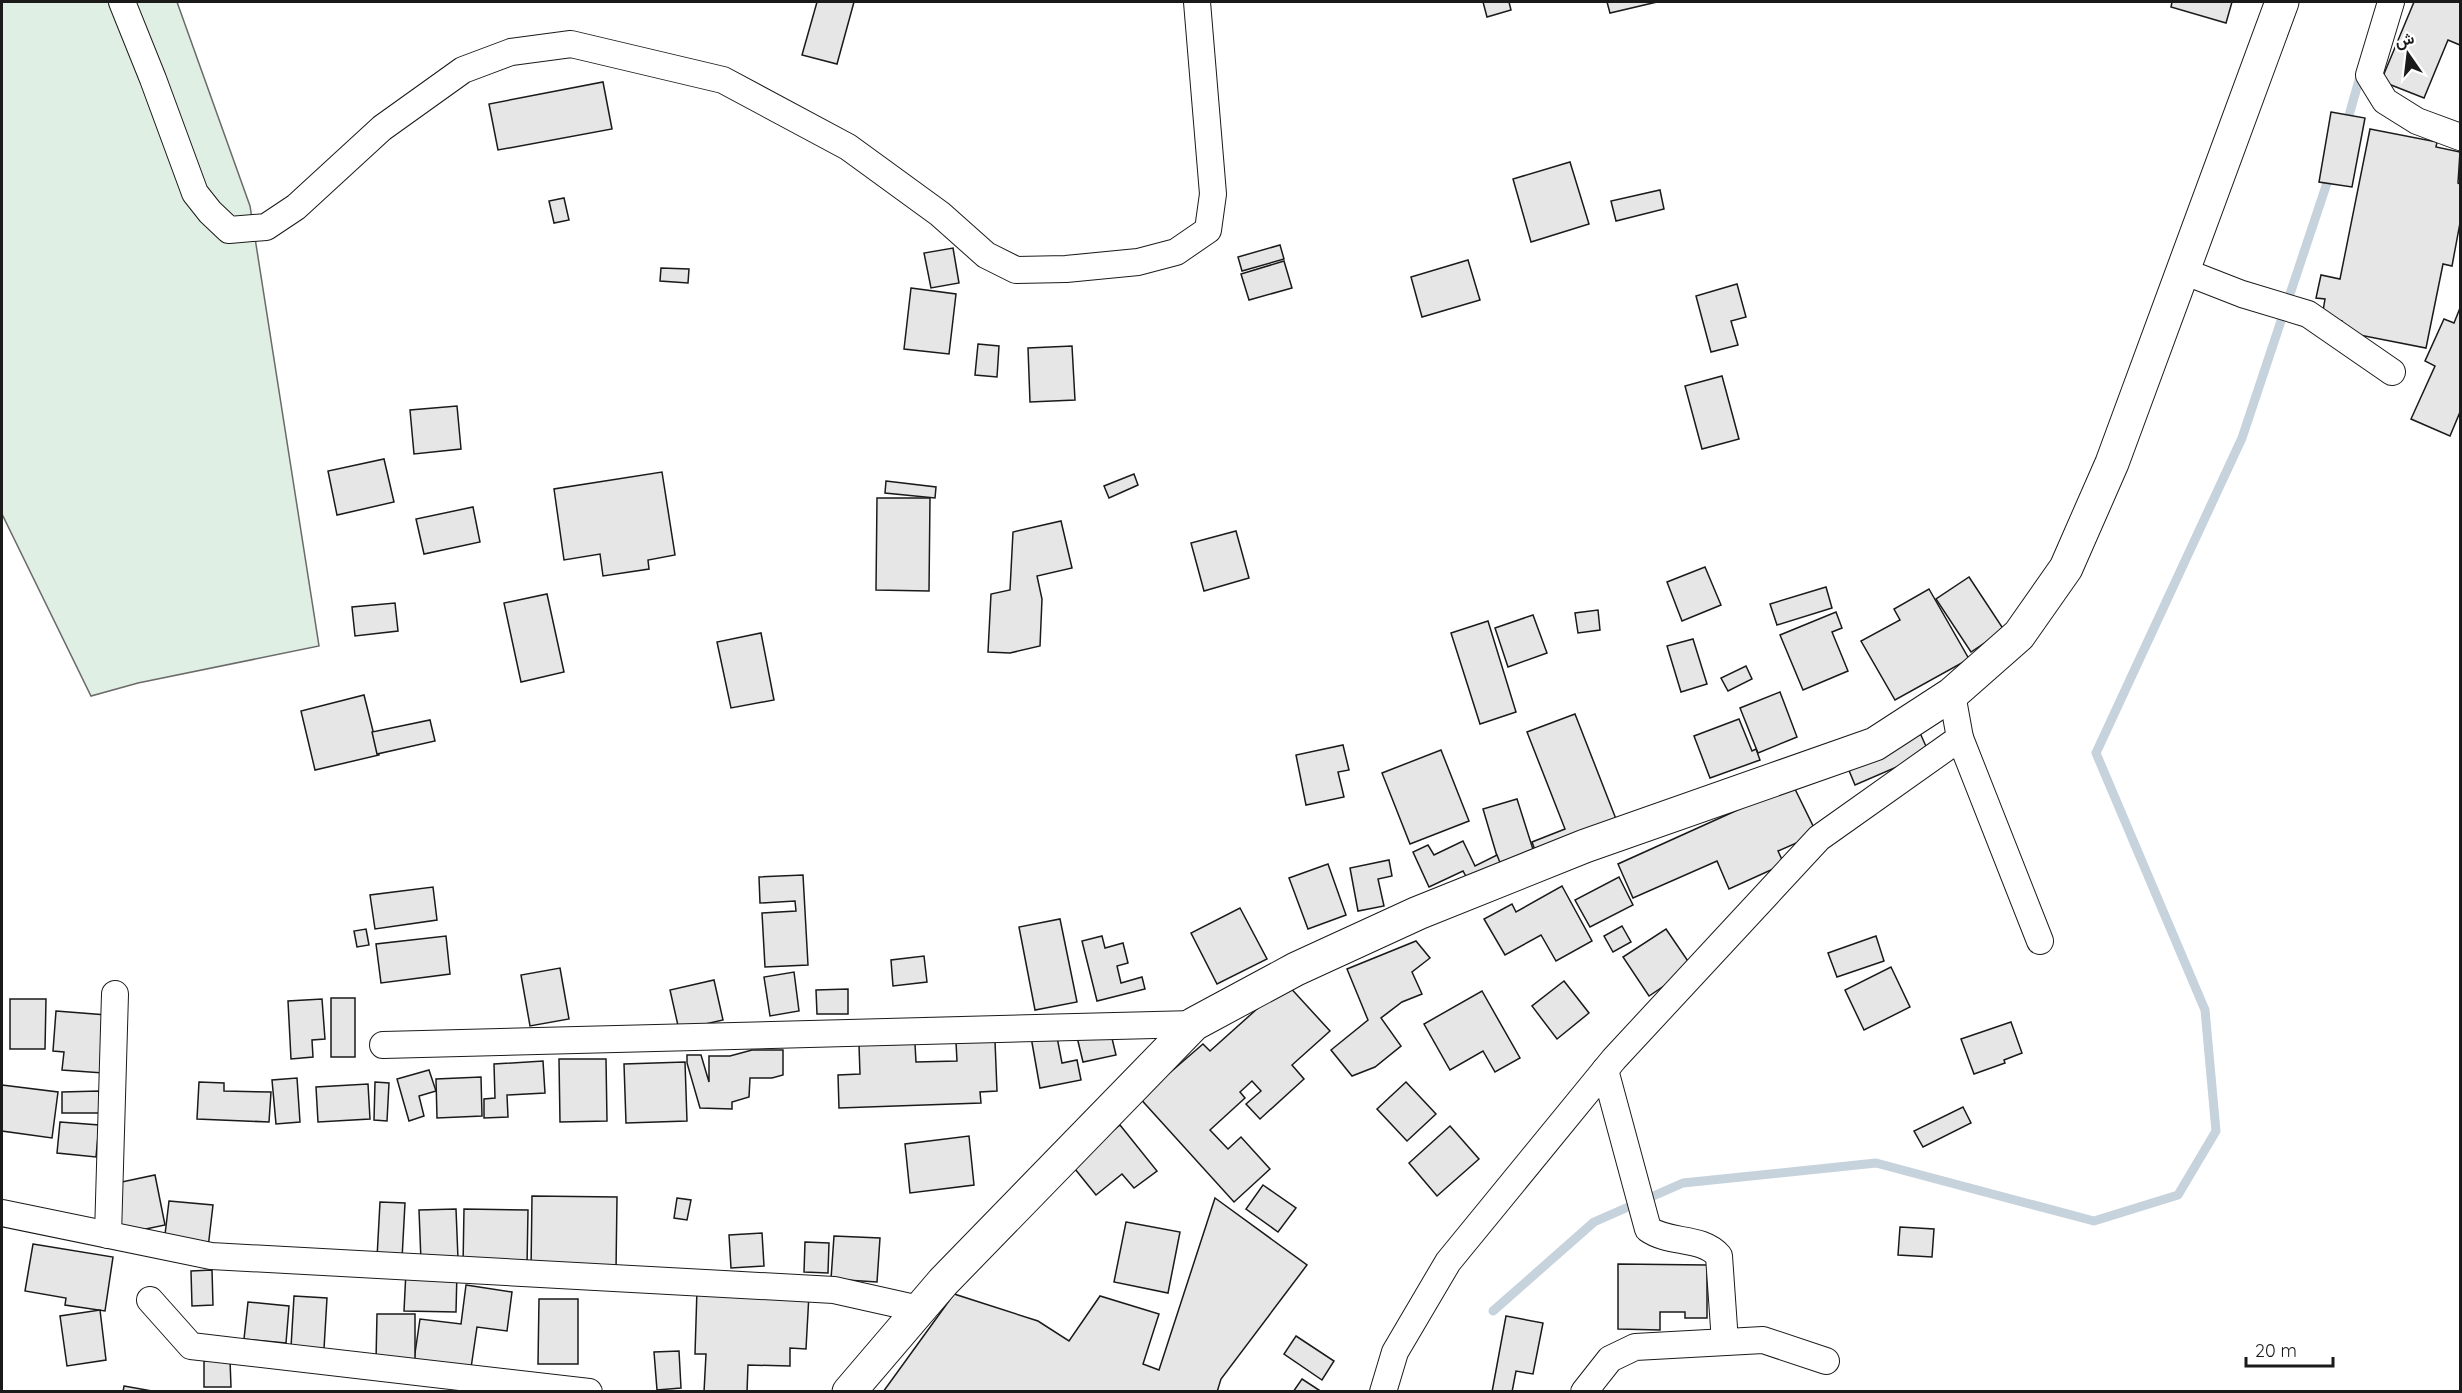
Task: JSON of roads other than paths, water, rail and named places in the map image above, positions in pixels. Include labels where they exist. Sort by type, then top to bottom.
[{"type":"street","points":[[122,2],[195,193],[210,212],[229,230],[266,227],[296,207],[382,128],[464,70],[511,52],[570,44],[723,80],[848,147],[940,214],[986,255],[1016,270],[1066,269],[1138,262],[1176,252],[1208,230],[1213,194],[1197,2]]},
{"type":"street","points":[[849,1392],[943,1282],[1194,1024],[1296,969],[1418,913],[1585,846],[1875,744],[1952,694],[2019,635],[2066,568],[2112,464],[2282,2]]},
{"type":"street","points":[[2391,2],[2368,75],[2385,101],[2417,121],[2460,137]]},
{"type":"street","points":[[2183,270],[2267,302],[2304,312],[2392,372]]},
{"type":"street","points":[[1952,694],[1959,738],[2040,941]]},
{"type":"street","points":[[1383,1392],[1395,1352],[1448,1262],[1605,1070],[1819,838],[1959,738]]},
{"type":"street","points":[[108,1235],[115,994]]},
{"type":"street","points":[[383,1045],[1194,1024]]},
{"type":"street","points":[[1605,1070],[1648,1229],[1658,1236],[1711,1247],[1719,1256],[1725,1342]]},
{"type":"street","points":[[2,1213],[211,1256],[834,1290],[919,1309]]},
{"type":"street","points":[[150,1300],[191,1346],[589,1392]]},
{"type":"street","points":[[1584,1392],[1610,1359],[1635,1347],[1763,1340],[1826,1361]]},
{"type":"waterway","points":[[2346,126],[2361,73]]},
{"type":"waterway","points":[[1493,1311],[1594,1222],[1683,1183],[1876,1163],[2094,1221],[2178,1195],[2216,1131],[2205,1010],[2096,753],[2242,438],[2330,174]]}]
